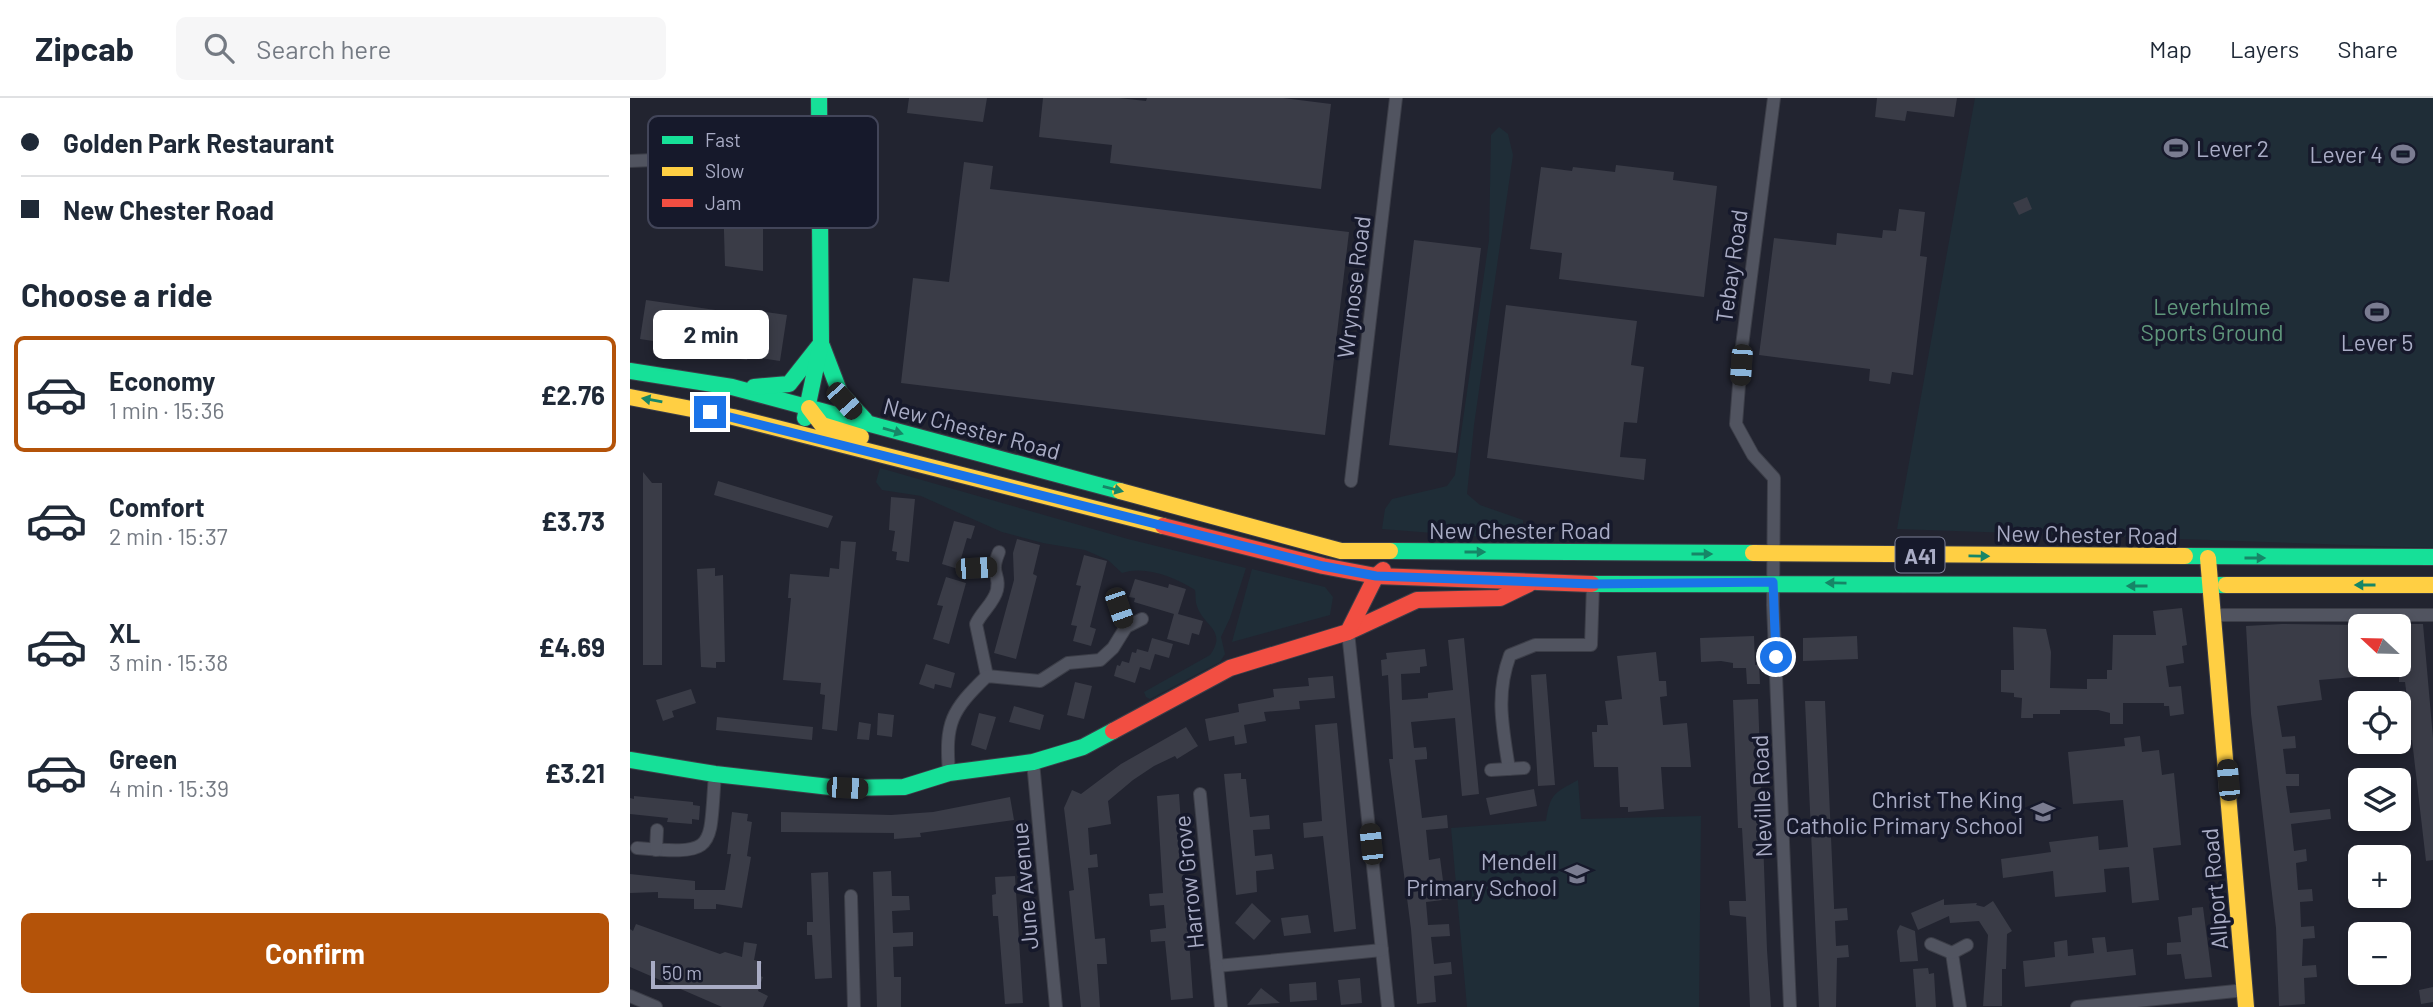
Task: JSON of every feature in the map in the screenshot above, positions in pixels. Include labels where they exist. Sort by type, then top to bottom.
[{"type":"main road","points":[[819,98],[819,116]]},
{"type":"main road","points":[[790,432],[800,427],[809,408],[821,343],[819,228]]},
{"type":"main road","points":[[733,387],[789,384],[821,343]]},
{"type":"main road","points":[[821,343],[840,393],[868,424]]},
{"type":"main road","name":"New Chester Road","points":[[630,371],[733,387],[959,450],[1251,524],[1341,551],[2208,558],[2433,557]]},
{"type":"main road","name":"New Chester Road","points":[[630,397],[687,406],[1323,566],[1376,576],[1593,584],[1773,582],[2433,585]]},
{"type":"main road","points":[[809,408],[815,420],[829,428],[1138,520]]},
{"type":"main road","points":[[1341,551],[1376,576],[1398,610]]},
{"type":"main road","points":[[1348,632],[1376,576],[1406,552]]},
{"type":"main road","points":[[1773,554],[1789,568],[1852,568],[1882,584]]},
{"type":"main road","name":"Allport Road","points":[[2208,558],[2246,1007]]},
{"type":"main road","points":[[630,760],[715,774],[862,789],[904,787],[949,773],[1033,762],[1083,747],[1230,668],[1348,632],[1417,600],[1500,598],[1533,582]]},
{"type":"street","name":"Wrynose Road","points":[[1351,481],[1396,98]]},
{"type":"street","name":"Tebay Road","points":[[1773,582],[1774,478],[1753,455],[1736,424],[1742,346],[1774,98]]},
{"type":"street","points":[[630,160],[648,159]]},
{"type":"street","points":[[987,676],[976,624],[995,598],[998,586],[992,567],[999,552]]},
{"type":"street","points":[[976,568],[992,567]]},
{"type":"street","name":"Neville Road","points":[[1773,582],[1790,1007]]},
{"type":"street","points":[[1509,769],[1499,707],[1503,673],[1510,655],[1535,645],[1591,645],[1593,584]]},
{"type":"street","points":[[1119,608],[1126,627]]},
{"type":"street","points":[[2213,615],[2433,615]]},
{"type":"street","points":[[987,676],[1040,681],[1068,663],[1100,660],[1114,648],[1126,627],[1142,619]]},
{"type":"street","points":[[1348,632],[1388,1007]]},
{"type":"street","points":[[949,773],[947,744],[951,717],[987,676]]},
{"type":"street","name":"June Avenue","points":[[1033,762],[1056,1007]]},
{"type":"street","points":[[1492,770],[1524,768]]},
{"type":"street","points":[[637,848],[692,851],[706,842],[711,833],[715,774]]},
{"type":"street","name":"Harrow Grove","points":[[1200,794],[1221,1007]]},
{"type":"street","points":[[656,850],[657,830]]},
{"type":"street","points":[[851,896],[854,1007]]},
{"type":"street","points":[[1931,944],[1952,953]]},
{"type":"street","points":[[1952,953],[1967,945]]},
{"type":"street","name":"Harrow Grove","points":[[1217,966],[1382,950]]},
{"type":"street","points":[[1952,953],[1961,1007]]},
{"type":"street","points":[[2077,1007],[2246,990]]},
{"type":"street","points":[[630,996],[656,1007]]},
{"type":"green space","name":"Leverhulme Sports Ground","points":[[1975,98],[2433,98],[2433,548],[1897,529]]},
{"type":"green space","points":[[1499,127],[1508,134],[1513,155],[1474,425],[1467,494],[1480,505],[1523,520],[1523,535],[1484,537],[1382,529],[1385,509],[1392,499],[1447,486],[1455,475],[1489,240],[1491,135]]},
{"type":"green space","points":[[880,468],[1128,539],[1246,568],[1221,637],[1225,654],[1220,662],[1150,699],[1146,697],[1144,692],[1210,655],[1215,647],[1215,634],[1200,613],[1195,590],[1150,571],[1122,573],[1108,560],[1085,550],[1002,532],[921,496],[882,490],[876,482]]},
{"type":"green space","points":[[1252,569],[1325,587],[1333,597],[1330,615],[1232,642]]},
{"type":"green space","name":"Mendell Primary School","points":[[1578,780],[1581,819],[1701,816],[1699,1007],[1467,1007],[1451,828],[1546,821],[1554,795]]},
{"type":"building","points":[[909,98],[987,98],[983,122],[907,113]]},
{"type":"building","points":[[1043,98],[1119,98],[1146,101],[1147,98],[1283,98],[1331,104],[1321,189],[1110,163],[1112,145],[1039,137]]},
{"type":"building","points":[[1877,98],[1957,98],[1954,117],[1907,111],[1905,121],[1875,117]]},
{"type":"building","points":[[964,162],[993,166],[990,189],[1349,232],[1325,435],[901,383],[913,278],[949,282]]},
{"type":"building","points":[[1616,165],[1674,172],[1673,180],[1717,186],[1704,297],[1559,279],[1562,253],[1530,249],[1541,167],[1572,171],[1573,167],[1615,172]]},
{"type":"building","points":[[2027,197],[2032,209],[2019,215],[2013,203]]},
{"type":"building","points":[[1899,209],[1925,212],[1920,256],[1927,257],[1913,375],[1892,372],[1890,384],[1869,381],[1870,369],[1759,355],[1774,238],[1836,245],[1837,233],[1882,238],[1883,230],[1896,231]]},
{"type":"building","points":[[724,228],[763,228],[763,271],[725,266]]},
{"type":"building","points":[[1414,240],[1481,248],[1456,453],[1389,445]]},
{"type":"building","points":[[646,300],[750,315],[750,310],[787,315],[780,361],[704,354],[705,349],[640,339]]},
{"type":"building","points":[[1506,305],[1637,321],[1631,365],[1644,367],[1637,423],[1624,422],[1620,457],[1646,459],[1644,480],[1487,458]]},
{"type":"building","points":[[643,472],[652,483],[662,483],[662,665],[643,665]]},
{"type":"building","points":[[718,481],[833,516],[828,528],[714,495]]},
{"type":"building","points":[[891,497],[915,499],[909,562],[896,560],[897,552],[892,551],[895,531],[889,530]]},
{"type":"building","points":[[954,521],[975,526],[971,539],[967,538],[958,569],[942,564]]},
{"type":"building","points":[[1017,539],[1040,545],[1033,574],[1037,576],[1016,659],[994,653],[1014,580],[1013,553]]},
{"type":"building","points":[[841,541],[856,542],[837,731],[822,729],[825,695],[820,694],[821,683],[783,680],[791,598],[788,598],[790,574],[829,577],[830,568],[839,569]]},
{"type":"building","points":[[1084,555],[1107,561],[1090,627],[1096,629],[1091,646],[1073,641],[1077,626],[1071,625],[1081,586],[1076,585]]},
{"type":"building","points":[[715,568],[715,576],[723,575],[725,662],[716,662],[716,668],[701,667],[697,569]]},
{"type":"building","points":[[946,577],[966,583],[949,644],[933,639],[943,606],[937,605]]},
{"type":"building","points":[[1135,579],[1168,588],[1169,584],[1186,589],[1178,614],[1203,621],[1199,635],[1192,633],[1189,645],[1167,639],[1174,614],[1134,602],[1135,598],[1129,597]]},
{"type":"building","points":[[2182,608],[2187,645],[2182,646],[2184,663],[2166,666],[2169,687],[2181,686],[2184,714],[2170,716],[2169,706],[2164,706],[2164,703],[2123,703],[2123,724],[2110,724],[2110,713],[2098,710],[2060,710],[2060,714],[2033,714],[2033,718],[2021,718],[2022,698],[2014,697],[2014,693],[2001,692],[2001,670],[2014,670],[2013,627],[2046,629],[2051,652],[2050,688],[2087,689],[2087,679],[2107,679],[2107,670],[2112,670],[2113,635],[2156,635],[2153,611]]},
{"type":"building","points":[[2412,624],[2423,624],[2433,738],[2433,860],[2426,861],[2411,740],[2411,691],[2406,691],[2405,682],[2399,682],[2399,677],[2412,677]]},
{"type":"building","points":[[2348,625],[2348,677],[2355,677],[2319,680],[2322,700],[2277,706],[2282,737],[2295,736],[2296,748],[2283,749],[2286,774],[2299,774],[2299,786],[2286,786],[2290,813],[2330,809],[2331,819],[2291,824],[2294,851],[2306,849],[2307,861],[2296,863],[2298,890],[2312,889],[2313,901],[2300,902],[2301,927],[2314,926],[2315,938],[2303,939],[2302,966],[2316,965],[2317,977],[2304,978],[2305,1004],[2279,1006],[2276,928],[2251,714],[2246,626]]},
{"type":"building","points":[[1754,636],[1755,665],[1759,665],[1760,684],[1747,684],[1746,668],[1733,668],[1733,663],[1701,662],[1700,638]]},
{"type":"building","points":[[1857,636],[1858,659],[1803,661],[1803,638]]},
{"type":"building","points":[[1152,638],[1173,644],[1169,658],[1155,654],[1150,670],[1140,667],[1135,683],[1114,676],[1117,665],[1120,666],[1122,661],[1129,663],[1132,652],[1136,653],[1137,649],[1148,652]]},
{"type":"building","points":[[1464,638],[1479,794],[1462,796],[1455,718],[1411,722],[1414,748],[1426,747],[1427,753],[1427,759],[1415,760],[1422,818],[1447,815],[1448,828],[1426,830],[1429,860],[1440,858],[1444,888],[1449,887],[1451,899],[1426,902],[1428,925],[1449,924],[1450,936],[1431,937],[1434,964],[1451,962],[1452,974],[1434,976],[1436,1002],[1417,1004],[1411,929],[1389,759],[1393,759],[1388,675],[1382,676],[1381,660],[1387,659],[1386,653],[1425,649],[1427,666],[1420,667],[1420,673],[1401,674],[1402,700],[1428,698],[1428,693],[1453,690],[1448,640]]},
{"type":"building","points":[[1656,652],[1659,681],[1666,681],[1667,696],[1660,697],[1663,725],[1687,723],[1691,767],[1661,767],[1664,809],[1628,812],[1628,807],[1620,807],[1618,767],[1594,767],[1592,732],[1597,732],[1597,725],[1608,725],[1605,701],[1622,699],[1617,656]]},
{"type":"building","points":[[926,664],[955,673],[951,688],[935,684],[934,689],[919,684]]},
{"type":"building","points":[[1546,674],[1555,785],[1538,786],[1531,675]]},
{"type":"building","points":[[1333,676],[1335,698],[1299,701],[1300,709],[1264,712],[1266,721],[1244,725],[1247,743],[1235,745],[1234,736],[1209,741],[1205,719],[1239,712],[1238,704],[1274,697],[1273,689],[1309,686],[1308,678]]},
{"type":"building","points":[[1075,682],[1092,686],[1084,719],[1067,715]]},
{"type":"building","points":[[691,689],[696,703],[672,711],[674,717],[663,721],[656,700]]},
{"type":"building","points":[[1758,699],[1771,1007],[1750,1007],[1746,917],[1730,915],[1729,901],[1746,901],[1742,828],[1738,828],[1733,700]]},
{"type":"building","points":[[1805,701],[1825,701],[1834,909],[1847,908],[1848,920],[1835,921],[1836,946],[1848,945],[1849,957],[1837,958],[1836,1007],[1819,1007]]},
{"type":"building","points":[[1014,706],[1044,715],[1040,730],[1009,722]]},
{"type":"building","points":[[878,713],[894,715],[892,737],[877,735]]},
{"type":"building","points":[[979,713],[996,717],[986,750],[971,745]]},
{"type":"building","points":[[717,717],[813,727],[812,740],[716,730]]},
{"type":"building","points":[[859,722],[871,724],[869,740],[857,739]]},
{"type":"building","points":[[1337,723],[1356,929],[1334,932],[1323,836],[1304,838],[1303,823],[1322,821],[1315,725]]},
{"type":"building","points":[[1186,727],[1198,746],[1177,759],[1175,756],[1154,766],[1133,780],[1108,801],[1111,824],[1088,828],[1090,855],[1097,854],[1098,867],[1088,868],[1095,939],[1105,938],[1107,964],[1097,964],[1100,1007],[1081,1007],[1069,891],[1074,890],[1064,808],[1072,790],[1081,794],[1121,764]]},
{"type":"building","points":[[2140,736],[2142,752],[2159,750],[2162,775],[2174,773],[2181,845],[2153,848],[2159,900],[2132,903],[2129,867],[2104,869],[2106,892],[2055,897],[2053,871],[2003,878],[2001,859],[2051,852],[2049,842],[2098,836],[2099,850],[2128,847],[2123,800],[2073,804],[2068,752],[2125,746],[2124,738]]},
{"type":"building","points":[[1241,773],[1241,779],[1246,779],[1250,817],[1269,815],[1270,829],[1253,830],[1255,856],[1272,854],[1274,869],[1256,871],[1257,892],[1236,895],[1224,774]]},
{"type":"building","points":[[1534,789],[1537,806],[1490,815],[1486,798]]},
{"type":"building","points":[[1179,794],[1193,998],[1171,1000],[1165,941],[1151,942],[1150,930],[1166,928],[1164,905],[1150,906],[1149,894],[1163,893],[1157,796]]},
{"type":"building","points":[[634,796],[693,802],[693,805],[700,806],[699,820],[692,819],[692,824],[667,822],[668,818],[630,814],[630,798],[634,799]]},
{"type":"building","points":[[1010,797],[1014,820],[920,833],[921,837],[894,839],[894,833],[781,832],[781,812],[891,815],[933,812]]},
{"type":"building","points":[[732,812],[748,814],[747,821],[752,822],[747,856],[751,857],[742,908],[716,904],[716,909],[694,909],[694,899],[658,898],[658,892],[630,893],[630,874],[695,881],[695,890],[725,890],[731,854],[727,854]]},
{"type":"building","points":[[891,871],[892,896],[909,896],[910,910],[892,911],[893,933],[913,932],[913,946],[893,947],[894,977],[901,977],[901,1007],[877,1007],[873,872]]},
{"type":"building","points":[[828,872],[832,978],[815,979],[812,935],[807,935],[807,922],[813,922],[811,873]]},
{"type":"building","points":[[1015,876],[1023,1003],[1005,1004],[998,916],[993,916],[992,895],[996,894],[995,877]]},
{"type":"building","points":[[1944,899],[1944,905],[1977,903],[1976,905],[1984,907],[1993,901],[2012,931],[2007,934],[2006,969],[2002,969],[2002,1006],[1983,1006],[1988,935],[1979,921],[1950,923],[1949,916],[1918,930],[1911,913]]},
{"type":"building","points":[[1252,903],[1271,921],[1254,940],[1235,923]]},
{"type":"building","points":[[2203,907],[2212,977],[2185,979],[2181,954],[2167,955],[2167,943],[2181,942],[2178,917],[2192,915],[2192,908]]},
{"type":"building","points":[[1308,915],[1311,933],[1284,936],[1281,918]]},
{"type":"building","points":[[636,924],[720,954],[725,952],[742,957],[744,942],[757,944],[754,960],[762,962],[757,975],[763,977],[758,991],[768,996],[763,1007],[722,1007],[630,967],[630,929],[633,931]]},
{"type":"building","points":[[1900,925],[1915,931],[1918,961],[1900,962],[1897,931]]},
{"type":"building","points":[[2105,937],[2107,952],[2133,949],[2136,975],[2025,987],[2023,961],[2055,957],[2054,942],[2067,940],[2068,956],[2094,953],[2092,938]]},
{"type":"building","points":[[1928,968],[1929,974],[1934,973],[1936,1007],[1916,1007],[1913,969]]},
{"type":"building","points":[[1360,978],[1362,1003],[1341,1005],[1338,980]]},
{"type":"building","points":[[1316,982],[1317,1000],[1290,1002],[1289,984]]},
{"type":"building","points":[[2433,987],[2433,1002],[2421,1004],[2419,990]]},
{"type":"building","points":[[1261,988],[1280,1003],[1247,1005]]},
{"type":"traffic: fast","points":[[819,98],[819,116]]},
{"type":"traffic: fast","points":[[805,418],[821,343],[820,228]]},
{"type":"traffic: fast","points":[[754,387],[789,384],[819,346]]},
{"type":"traffic: fast","points":[[822,346],[840,393],[865,420]]},
{"type":"traffic: fast","points":[[630,371],[732,387],[1120,491]]},
{"type":"traffic: fast","points":[[1390,551],[1753,553]]},
{"type":"traffic: fast","points":[[2185,556],[2433,557]]},
{"type":"traffic: fast","points":[[1592,584],[2226,585]]},
{"type":"traffic: fast","points":[[630,760],[715,774],[839,788],[904,787],[949,773],[1033,762],[1083,747],[1113,731]]},
{"type":"traffic: slow","points":[[630,397],[733,417],[1163,526]]},
{"type":"traffic: slow","points":[[809,408],[822,425],[861,437]]},
{"type":"traffic: slow","points":[[1120,491],[1341,551],[1390,551]]},
{"type":"traffic: slow","points":[[1753,553],[2185,556]]},
{"type":"traffic: slow","points":[[2208,558],[2246,1007]]},
{"type":"traffic: slow","points":[[2226,585],[2433,585]]},
{"type":"traffic: jam","points":[[1163,526],[1323,566],[1376,576],[1592,584]]},
{"type":"traffic: jam","points":[[1113,731],[1230,668],[1348,632],[1376,576],[1383,570]]},
{"type":"traffic: jam","points":[[1348,632],[1417,600],[1500,598],[1529,584]]},
{"type":"place","name":"Lever 2","points":[[2176,148]]},
{"type":"place","name":"Lever 4","points":[[2403,154]]},
{"type":"place","name":"Lever 5","points":[[2377,312]]},
{"type":"place","name":"Christ The King Catholic Primary School","points":[[2043,812]]},
{"type":"place","name":"Mendell Primary School","points":[[1577,874]]},
{"type":"route","points":[[710,412],[1323,566],[1376,576],[1593,584],[1773,582],[1776,657]]}]
